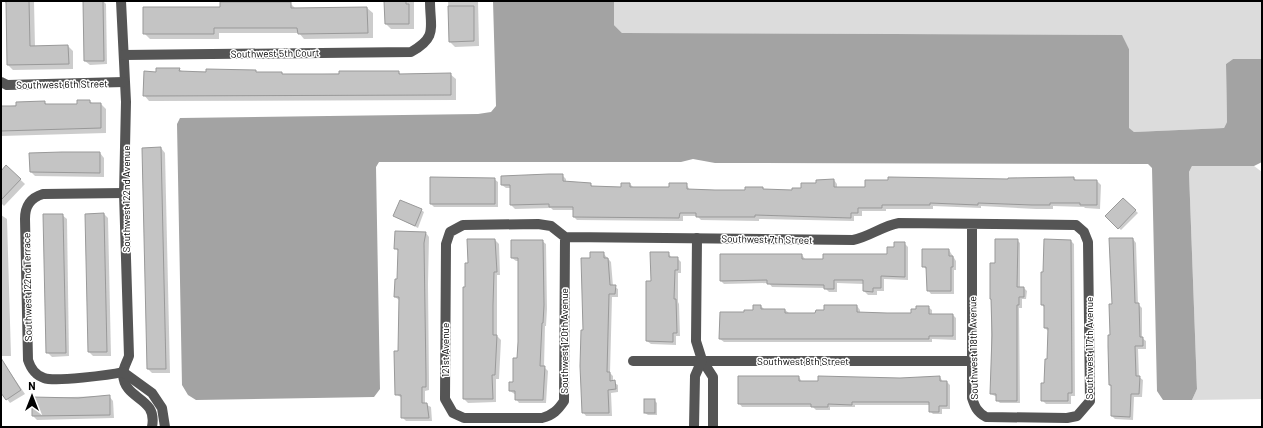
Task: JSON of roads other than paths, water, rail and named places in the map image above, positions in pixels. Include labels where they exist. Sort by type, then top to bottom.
[{"type":"street","name":"Southwest 122nd Avenue","points":[[120,1],[124,55],[126,129],[124,150],[124,193],[129,356],[123,372]]},
{"type":"street","name":"Southwest 5th Court","points":[[124,55],[411,52],[424,45],[431,36],[430,1]]},
{"type":"street","name":"Southwest 6th Street","points":[[1,82],[7,85],[124,82]]},
{"type":"street","name":"Southwest 122nd Terrace","points":[[123,372],[109,375],[46,379],[39,376],[32,370],[28,360],[25,210],[34,197],[43,194],[124,193]]},
{"type":"street","name":"121st Avenue","points":[[504,417],[464,418],[453,413],[445,399],[446,244],[450,232],[463,225],[538,224],[551,226],[565,237]]},
{"type":"street","name":"Southwest 7th Street","points":[[565,237],[853,240],[863,238],[889,225],[899,224],[972,226],[1076,225],[1084,232]]},
{"type":"street","name":"Southwest 118th Avenue","points":[[972,226],[972,398],[979,413],[986,417],[1034,418]]},
{"type":"street","name":"Southwest 117th Avenue","points":[[1034,418],[1067,418],[1077,416],[1090,401],[1088,242],[1084,232]]},
{"type":"street","name":"Southwest 120th Avenue","points":[[504,417],[542,418],[552,415],[559,409],[564,401],[565,237]]},
{"type":"street","points":[[697,238],[696,341],[702,360],[713,377],[713,427]]},
{"type":"street","points":[[694,427],[695,376],[702,360]]},
{"type":"street","name":"Southwest 8th Street","points":[[633,362],[702,360],[972,362]]},
{"type":"street","points":[[123,372],[125,385],[128,390],[149,406],[153,421],[152,427]]},
{"type":"street","points":[[123,372],[152,393],[162,408],[165,427]]}]
